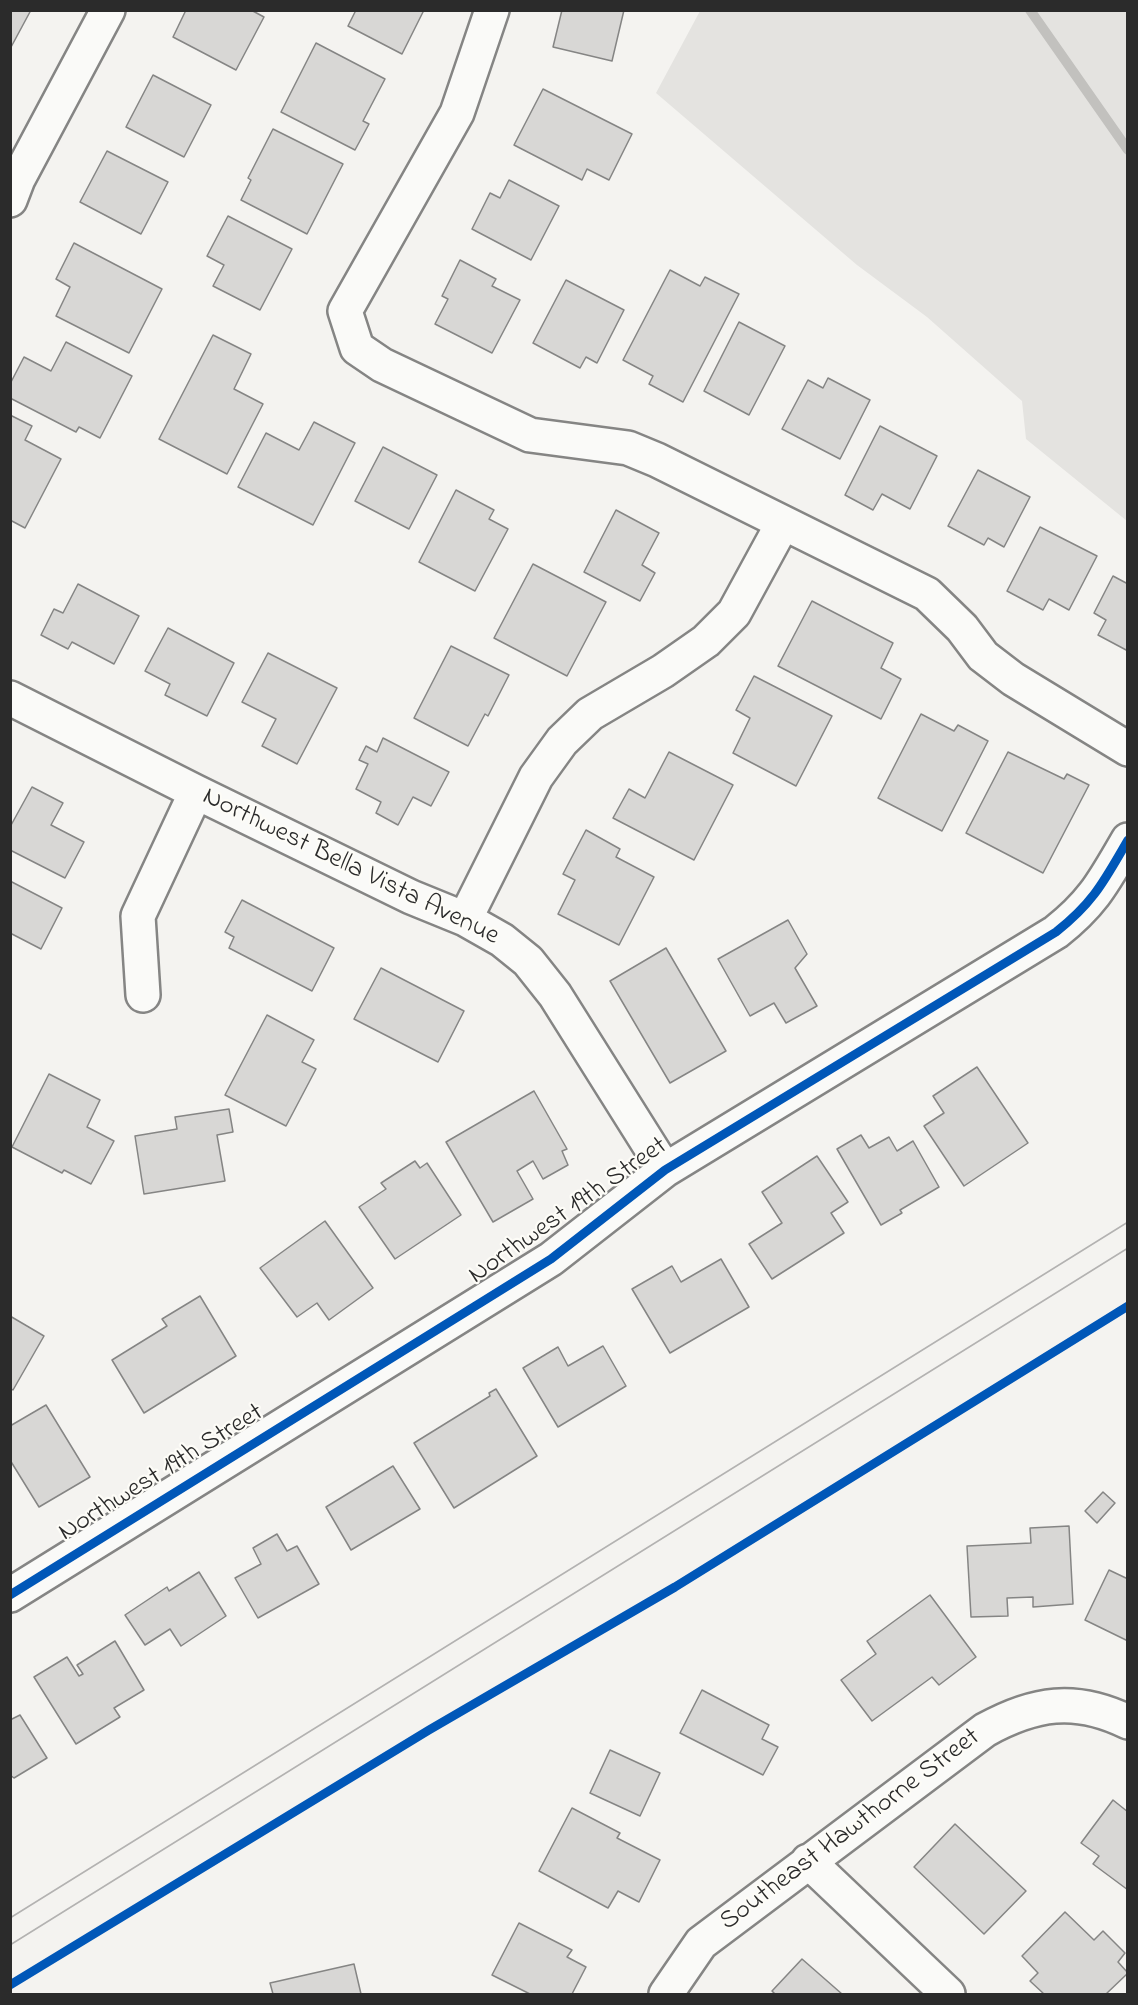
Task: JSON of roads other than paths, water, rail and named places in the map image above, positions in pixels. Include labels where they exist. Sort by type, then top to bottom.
[{"type":"street","points":[[10,200],[18,179],[108,10]]},
{"type":"street","points":[[492,10],[457,113],[345,311],[357,348],[382,365],[530,435],[628,448],[657,460],[927,594],[962,628],[983,656],[1005,673],[1128,749]]},
{"type":"street","points":[[465,919],[536,777],[562,741],[590,714],[663,671],[706,641],[734,613],[783,523]]},
{"type":"street","name":"Northwest Bella Vista Avenue","points":[[10,698],[411,897],[465,919],[502,940],[528,961],[555,995],[665,1170]]},
{"type":"street","points":[[143,995],[138,916],[196,792]]},
{"type":"street","name":"Northwest 19th Street","points":[[13,1589],[550,1259],[665,1170],[1056,932],[1083,910],[1095,896],[1128,840]]},
{"type":"street","name":"Southeast Hawthorne Street","points":[[666,1995],[701,1943],[985,1730],[1016,1713],[1060,1704],[1107,1712],[1128,1722]]},
{"type":"street","points":[[808,1861],[948,1995]]},
{"type":"waterway","points":[[1030,10],[1128,150]]},
{"type":"tram line","points":[[10,1918],[1128,1222]]},
{"type":"tram line","points":[[10,1945],[1128,1248]]}]
